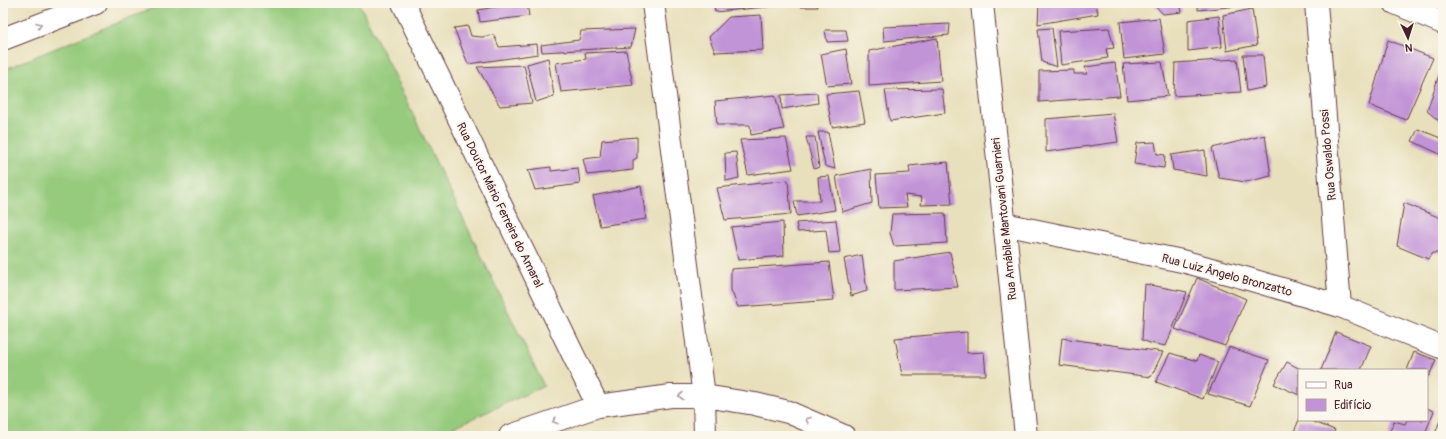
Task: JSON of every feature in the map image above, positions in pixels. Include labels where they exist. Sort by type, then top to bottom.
[{"type":"street","points":[[3,40],[96,3]]},
{"type":"street","name":"Rua Doutor Mário Ferreira do Amaral","points":[[402,3],[598,406]]},
{"type":"street","points":[[653,3],[704,396],[706,436]]},
{"type":"street","name":"Rua Amábile Mantovani Guarnieri","points":[[982,3],[1026,436]]},
{"type":"street","name":"Rua Oswaldo Possi","points":[[1316,3],[1340,306]]},
{"type":"street","points":[[1395,3],[1443,23]]},
{"type":"street","name":"Rua Luiz Ângelo Bronzatto","points":[[1004,224],[1182,261],[1340,306],[1443,348]]},
{"type":"street","points":[[510,436],[598,406],[671,396],[704,396],[755,404],[788,412],[844,436]]},
{"type":"green space","points":[[165,3],[359,3],[544,386],[434,436],[3,436],[3,70]]},
{"type":"building","points":[[527,3],[529,16],[480,22],[478,10]]},
{"type":"building","points":[[714,3],[774,3],[775,6],[715,12]]},
{"type":"building","points":[[799,3],[817,3],[818,7],[801,7]]},
{"type":"building","points":[[1039,3],[1096,3],[1098,14],[1038,24]]},
{"type":"building","points":[[1153,3],[1180,3],[1182,12],[1163,14]]},
{"type":"building","points":[[1198,3],[1249,3],[1249,5],[1198,10]]},
{"type":"building","points":[[1252,9],[1257,45],[1227,51],[1223,15]]},
{"type":"building","points":[[761,15],[763,50],[715,52],[709,37],[729,17]]},
{"type":"building","points":[[1219,16],[1222,47],[1188,51],[1188,20]]},
{"type":"building","points":[[1159,18],[1165,54],[1124,59],[1120,22]]},
{"type":"building","points":[[950,24],[949,35],[884,41],[883,27]]},
{"type":"building","points":[[468,26],[471,36],[482,37],[494,35],[499,47],[537,44],[538,54],[468,64],[454,28]]},
{"type":"building","points":[[1052,28],[1057,67],[1042,62],[1038,29]]},
{"type":"building","points":[[1109,28],[1114,48],[1106,49],[1108,58],[1061,65],[1058,31]]},
{"type":"building","points":[[635,29],[631,47],[542,52],[541,45],[579,40],[581,31]]},
{"type":"building","points":[[825,30],[846,30],[848,41],[827,42]]},
{"type":"building","points":[[937,38],[941,81],[869,86],[869,51]]},
{"type":"building","points":[[1388,40],[1433,58],[1406,120],[1369,105]]},
{"type":"building","points":[[846,49],[851,84],[827,86],[821,54]]},
{"type":"building","points":[[626,51],[633,85],[561,92],[556,63],[586,59],[585,53]]},
{"type":"building","points":[[1243,55],[1263,55],[1266,87],[1247,91]]},
{"type":"building","points":[[548,58],[554,96],[536,102],[527,64]]},
{"type":"building","points":[[1237,59],[1241,92],[1174,96],[1175,63]]},
{"type":"building","points":[[1162,62],[1168,96],[1127,100],[1123,64]]},
{"type":"building","points":[[1115,63],[1120,96],[1039,102],[1039,71],[1074,70],[1074,74],[1087,74],[1085,67]]},
{"type":"building","points":[[1443,63],[1443,124],[1427,111]]},
{"type":"building","points":[[524,65],[532,103],[500,106],[477,67]]},
{"type":"building","points":[[942,89],[945,113],[890,121],[885,90]]},
{"type":"building","points":[[859,91],[865,122],[832,127],[826,94]]},
{"type":"building","points":[[817,93],[818,103],[782,109],[781,95]]},
{"type":"building","points":[[775,95],[784,129],[751,135],[750,125],[717,125],[715,101]]},
{"type":"building","points":[[1113,113],[1118,142],[1046,152],[1046,119]]},
{"type":"building","points":[[1418,129],[1443,139],[1442,155],[1412,141]]},
{"type":"building","points":[[818,132],[828,132],[835,169],[825,166]]},
{"type":"building","points":[[1265,135],[1271,176],[1246,182],[1219,178],[1212,148]]},
{"type":"building","points":[[637,137],[637,158],[633,160],[633,170],[587,175],[583,159],[600,157],[602,140]]},
{"type":"building","points":[[806,137],[815,137],[819,167],[814,169]]},
{"type":"building","points":[[786,138],[793,169],[748,175],[740,140]]},
{"type":"building","points":[[1155,142],[1157,154],[1165,155],[1164,168],[1134,164],[1137,143]]},
{"type":"building","points":[[1205,150],[1207,176],[1173,170],[1171,155]]},
{"type":"building","points":[[736,152],[739,178],[726,181],[725,153]]},
{"type":"building","points":[[948,162],[952,204],[921,205],[922,197],[905,195],[907,207],[879,208],[876,175],[910,173],[909,166]]},
{"type":"building","points":[[551,167],[551,171],[578,168],[580,184],[535,190],[528,170]]},
{"type":"building","points":[[871,169],[872,203],[842,212],[836,176]]},
{"type":"building","points":[[829,176],[835,210],[797,216],[794,201],[820,201],[818,177]]},
{"type":"building","points":[[788,180],[791,214],[725,220],[717,188]]},
{"type":"building","points":[[641,186],[646,219],[600,226],[593,196]]},
{"type":"building","points":[[1404,203],[1443,219],[1443,253],[1432,253],[1428,259],[1397,246]]},
{"type":"building","points":[[945,213],[947,243],[894,246],[890,233],[892,214]]},
{"type":"building","points":[[836,220],[840,252],[829,253],[826,230],[798,232],[796,223]]},
{"type":"building","points":[[783,222],[784,256],[738,260],[731,227]]},
{"type":"building","points":[[950,252],[958,287],[894,290],[894,261]]},
{"type":"building","points":[[862,255],[867,291],[851,296],[844,259]]},
{"type":"building","points":[[829,262],[834,300],[738,307],[731,290],[731,269]]},
{"type":"building","points":[[1197,278],[1246,299],[1225,346],[1175,329]]},
{"type":"building","points":[[1145,284],[1187,292],[1166,346],[1142,340]]},
{"type":"building","points":[[967,332],[967,353],[984,352],[986,375],[902,375],[895,338]]},
{"type":"building","points":[[1336,332],[1371,346],[1361,369],[1321,369]]},
{"type":"building","points":[[1062,338],[1163,352],[1151,377],[1059,365]]},
{"type":"building","points":[[1229,347],[1269,360],[1250,406],[1208,394]]},
{"type":"building","points":[[1414,352],[1436,360],[1429,376],[1428,369],[1407,369]]},
{"type":"building","points":[[1170,353],[1197,361],[1199,355],[1218,362],[1203,399],[1156,382]]},
{"type":"building","points":[[1287,362],[1300,369],[1298,369],[1298,395],[1274,384]]},
{"type":"building","points":[[1428,408],[1434,411],[1424,436],[1388,436],[1394,421],[1405,424],[1406,421],[1428,421]]},
{"type":"building","points":[[1443,413],[1443,436],[1434,436]]},
{"type":"building","points":[[1299,421],[1311,421],[1335,430],[1332,436],[1300,436],[1293,434]]}]
